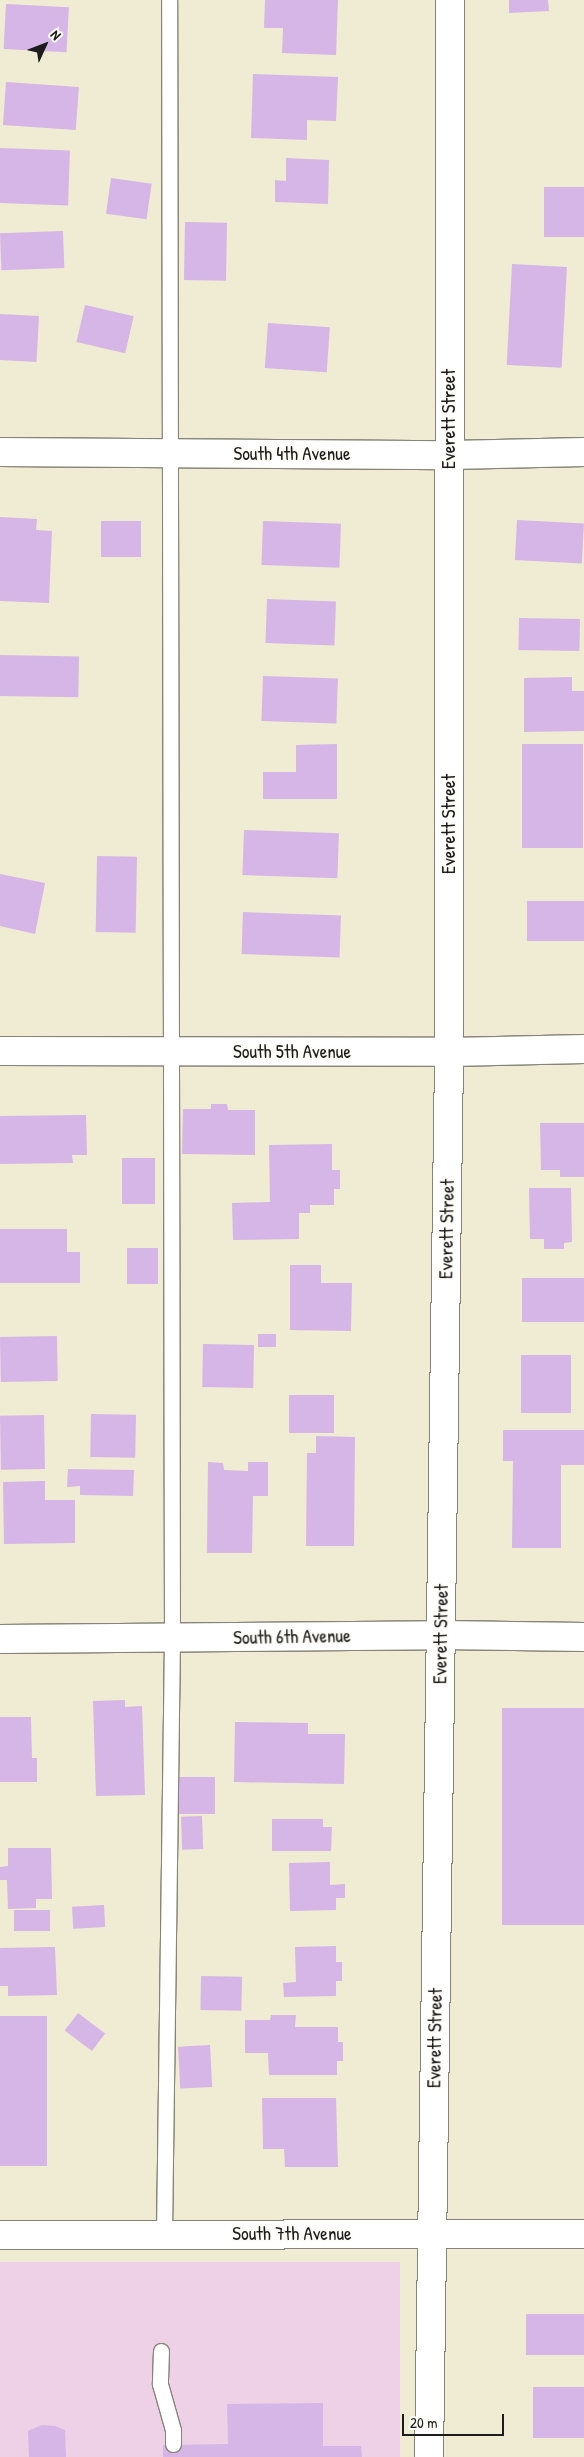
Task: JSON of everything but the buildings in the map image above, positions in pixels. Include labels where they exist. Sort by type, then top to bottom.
[{"type":"street","name":"Everett Street","points":[[429,2457],[449,1052],[450,0]]},
{"type":"street","name":"South 4th Avenue","points":[[0,452],[450,455],[584,452]]},
{"type":"street","name":"South 5th Avenue","points":[[0,1051],[449,1052],[584,1049]]},
{"type":"street","name":"South 6th Avenue","points":[[0,1639],[441,1635],[584,1636]]},
{"type":"street","name":"South 7th Avenue","points":[[0,2235],[584,2234]]},
{"type":"lane","points":[[164,2234],[172,1638],[169,0]]},
{"type":"lane","points":[[161,2352],[160,2384],[173,2430],[173,2444]]},
{"type":"shaded area","points":[[0,2262],[400,2262],[400,2457],[0,2457]]}]
